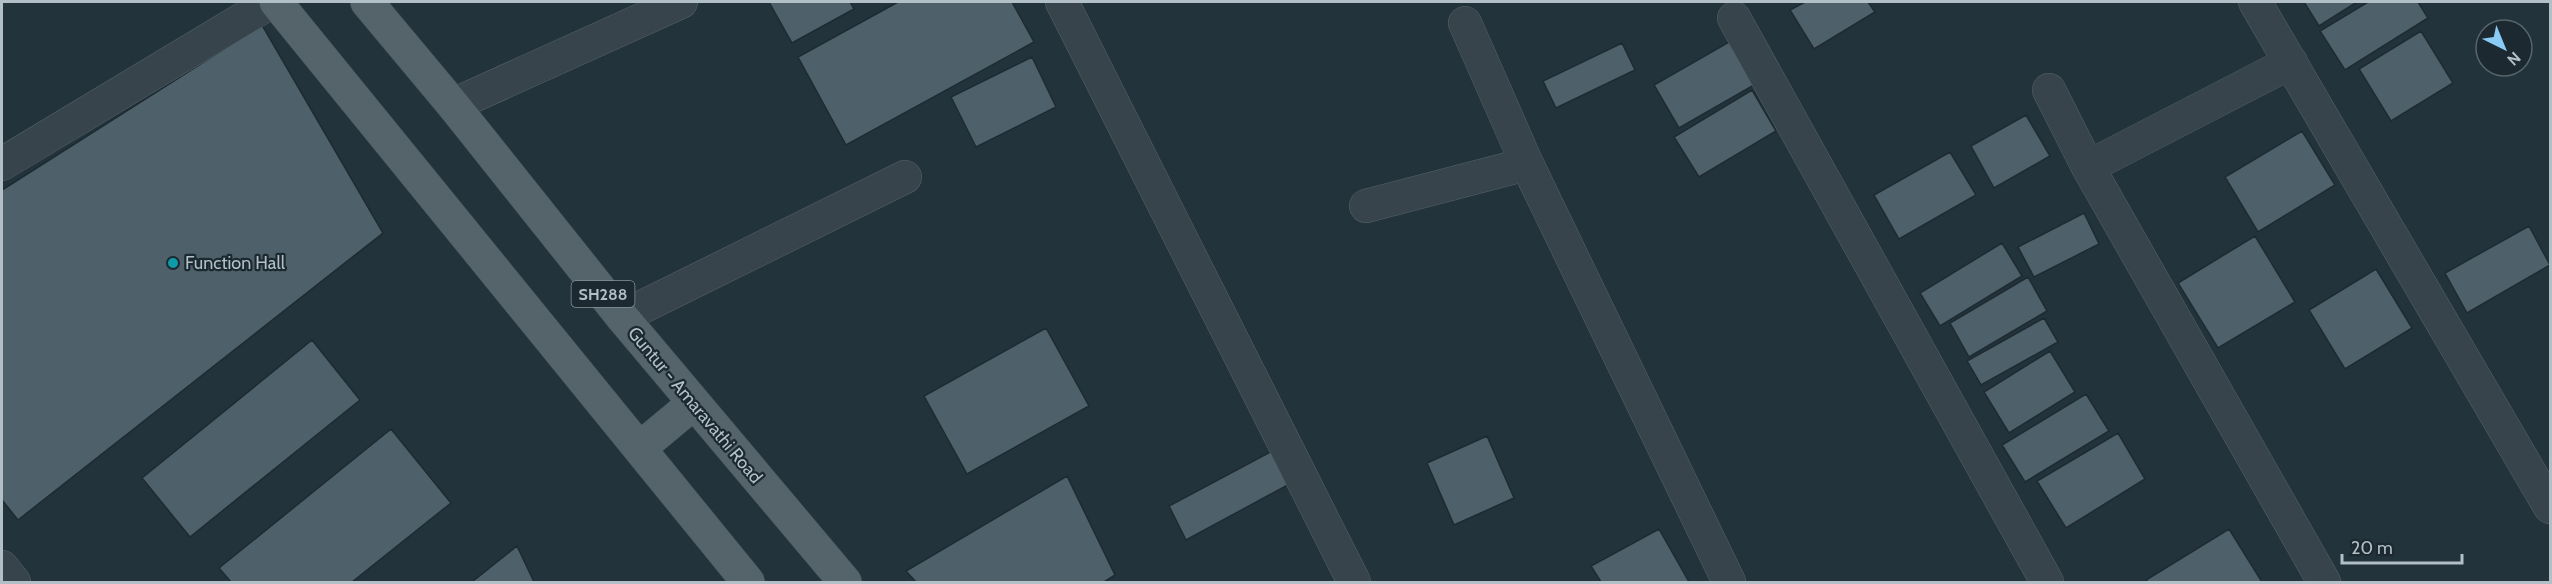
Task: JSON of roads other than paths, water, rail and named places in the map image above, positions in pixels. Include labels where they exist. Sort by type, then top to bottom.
[{"type":"main road","points":[[273,2],[748,582]]},
{"type":"main road","name":"Guntur - Amaravathi Road","points":[[367,2],[453,105],[622,317],[844,582]]},
{"type":"main road","points":[[640,448],[694,403]]},
{"type":"street","points":[[2,164],[273,2]]},
{"type":"street","points":[[453,105],[681,2]]},
{"type":"street","points":[[1062,2],[1354,582]]},
{"type":"street","points":[[2255,2],[2550,507]]},
{"type":"street","points":[[1734,18],[2047,582]]},
{"type":"street","points":[[1465,23],[1527,164],[1729,582]]},
{"type":"street","points":[[2088,167],[2291,63]]},
{"type":"street","points":[[2049,90],[2088,167],[2324,582]]},
{"type":"street","points":[[1366,206],[1527,164]]},
{"type":"street","points":[[622,317],[905,177]]},
{"type":"street","points":[[2,567],[14,582]]},
{"type":"place","name":"Function Hall","points":[[173,263]]}]
